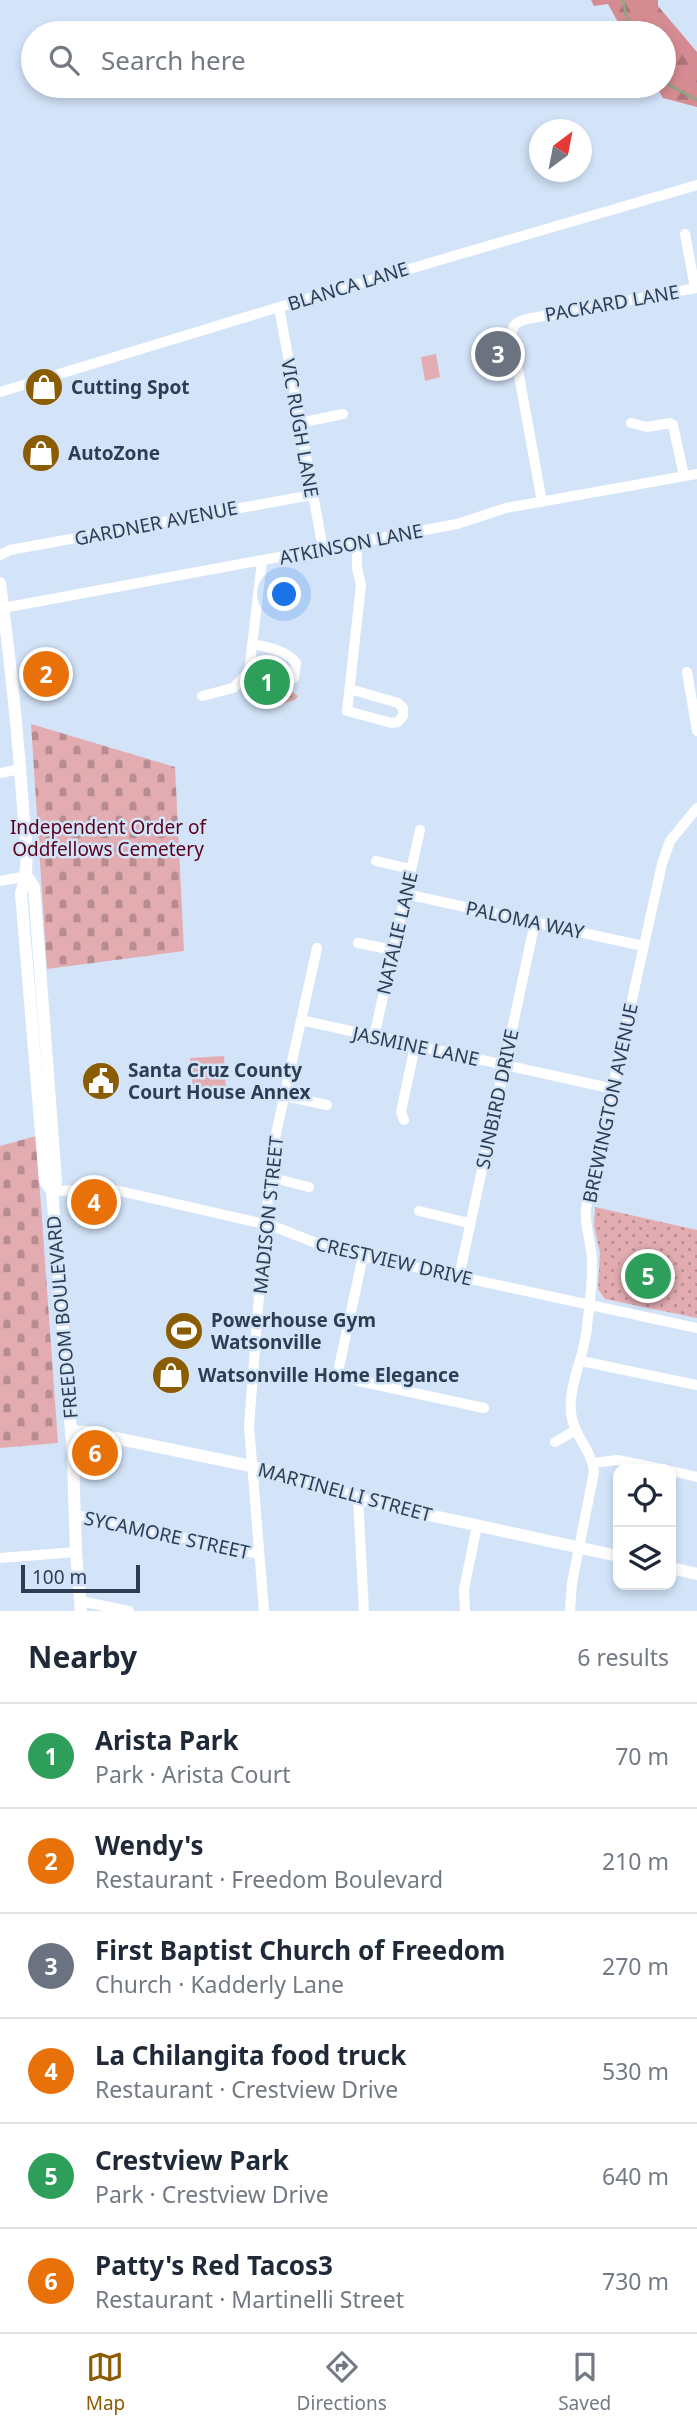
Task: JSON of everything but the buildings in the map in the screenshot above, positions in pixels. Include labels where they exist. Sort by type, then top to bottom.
[{"type":"main road","name":"FREEDOM BOULEVARD","points":[[0,583],[5,662],[20,769],[27,876],[21,893],[45,1181],[52,1191],[71,1431],[80,1606]]},
{"type":"main road","name":"MARTINELLI STREET","points":[[71,1431],[251,1466],[358,1498],[613,1555]]},
{"type":"main road","points":[[676,1569],[697,1574]]},
{"type":"street","name":"BLANCA LANE","points":[[0,392],[697,185]]},
{"type":"street","points":[[685,234],[696,288]]},
{"type":"street","name":"PACKARD LANE","points":[[542,502],[512,337],[515,325],[527,319],[696,288]]},
{"type":"street","name":"VIC RUGH LANE","points":[[279,307],[323,549]]},
{"type":"street","points":[[299,422],[343,414]]},
{"type":"street","points":[[631,423],[643,427],[670,423],[673,425],[684,476]]},
{"type":"street","name":"ATKINSON LANE","points":[[3,608],[457,524],[506,508],[697,474]]},
{"type":"street","name":"GARDNER AVENUE","points":[[0,555],[10,550],[312,495]]},
{"type":"street","points":[[350,690],[398,703],[404,711],[402,719],[392,723],[347,711],[361,585],[357,568],[357,543]]},
{"type":"street","points":[[202,696],[228,690],[241,682],[250,667],[262,561]]},
{"type":"street","points":[[253,644],[280,651],[291,657],[296,663],[294,678]]},
{"type":"street","points":[[687,672],[697,732]]},
{"type":"street","points":[[0,773],[20,769]]},
{"type":"street","name":"BREWINGTON AVENUE","points":[[593,1463],[576,1430],[570,1405],[581,1361],[589,1304],[592,1259],[585,1224],[586,1208],[614,1089],[654,893],[670,841],[697,808]]},
{"type":"street","name":"NATALIE LANE","points":[[374,1037],[420,830]]},
{"type":"street","points":[[376,861],[411,869]]},
{"type":"street","points":[[0,881],[27,876]]},
{"type":"street","name":"PALOMA WAY","points":[[406,894],[643,946]]},
{"type":"street","name":"SUNBIRD DRIVE","points":[[458,1277],[535,922]]},
{"type":"street","points":[[358,943],[393,950]]},
{"type":"street","name":"MADISON STREET","points":[[264,1611],[249,1414],[264,1224],[269,1177],[317,948]]},
{"type":"street","name":"JASMINE LANE","points":[[301,1020],[614,1089]]},
{"type":"street","points":[[404,1120],[401,1112],[415,1046]]},
{"type":"street","points":[[285,1096],[327,1105]]},
{"type":"street","points":[[269,1177],[309,1187]]},
{"type":"street","name":"CRESTVIEW DRIVE","points":[[52,1191],[111,1189],[264,1224],[322,1246],[363,1256],[697,1328]]},
{"type":"street","points":[[419,1211],[469,1223]]},
{"type":"street","points":[[363,1256],[339,1373],[345,1377],[484,1408]]},
{"type":"street","points":[[581,1361],[697,1385]]},
{"type":"street","points":[[555,1442],[576,1430]]},
{"type":"street","points":[[570,1611],[572,1583],[593,1487],[593,1463],[617,1460],[637,1464]]},
{"type":"street","points":[[676,1472],[697,1477]]},
{"type":"street","points":[[358,1498],[364,1611]]},
{"type":"street","name":"SYCAMORE STREET","points":[[75,1515],[259,1554]]},
{"type":"street","points":[[465,1611],[466,1576],[477,1526]]},
{"type":"street","points":[[0,1558],[76,1552]]},
{"type":"street","points":[[80,1606],[129,1611]]},
{"type":"green space","points":[[591,0],[658,0],[658,6],[671,21],[617,21],[608,4],[594,6]]},
{"type":"green space","points":[[676,27],[697,52],[697,107],[663,98],[676,98]]},
{"type":"green space","points":[[436,354],[440,377],[425,381],[421,357]]},
{"type":"green space","points":[[267,655],[284,662],[284,683],[298,696],[295,700],[268,708],[242,691],[254,678],[260,659]]},
{"type":"green space","name":"Independent Order of Oddfellows Cemetery","points":[[31,724],[175,767],[184,951],[47,969]]},
{"type":"green space","points":[[224,1056],[226,1088],[193,1090],[190,1058]]},
{"type":"green space","points":[[36,1136],[58,1443],[0,1448],[0,1146]]},
{"type":"green space","points":[[595,1207],[697,1230],[697,1318],[605,1299],[598,1289],[600,1253],[594,1226]]},
{"type":"green space","points":[[623,1250],[636,1253],[630,1281],[617,1278]]},
{"type":"waterway","points":[[623,0],[629,21]]},
{"type":"waterway","points":[[676,89],[697,100]]},
{"type":"place","name":"First Baptist Church of Freedom","points":[[498,354]]},
{"type":"place","name":"Cutting Spot","points":[[44,387]]},
{"type":"place","name":"AutoZone","points":[[41,453]]},
{"type":"place","name":"Wendy's","points":[[46,674]]},
{"type":"place","name":"Arista Park","points":[[267,682]]},
{"type":"place","name":"Santa Cruz County Court House Annex","points":[[101,1081]]},
{"type":"place","name":"La Chilangita food truck","points":[[94,1202]]},
{"type":"place","name":"Crestview Park","points":[[648,1276]]},
{"type":"place","name":"Powerhouse Gym Watsonville","points":[[184,1331]]},
{"type":"place","name":"Watsonville Home Elegance","points":[[171,1375]]},
{"type":"place","name":"Patty's Red Tacos3","points":[[95,1453]]}]
